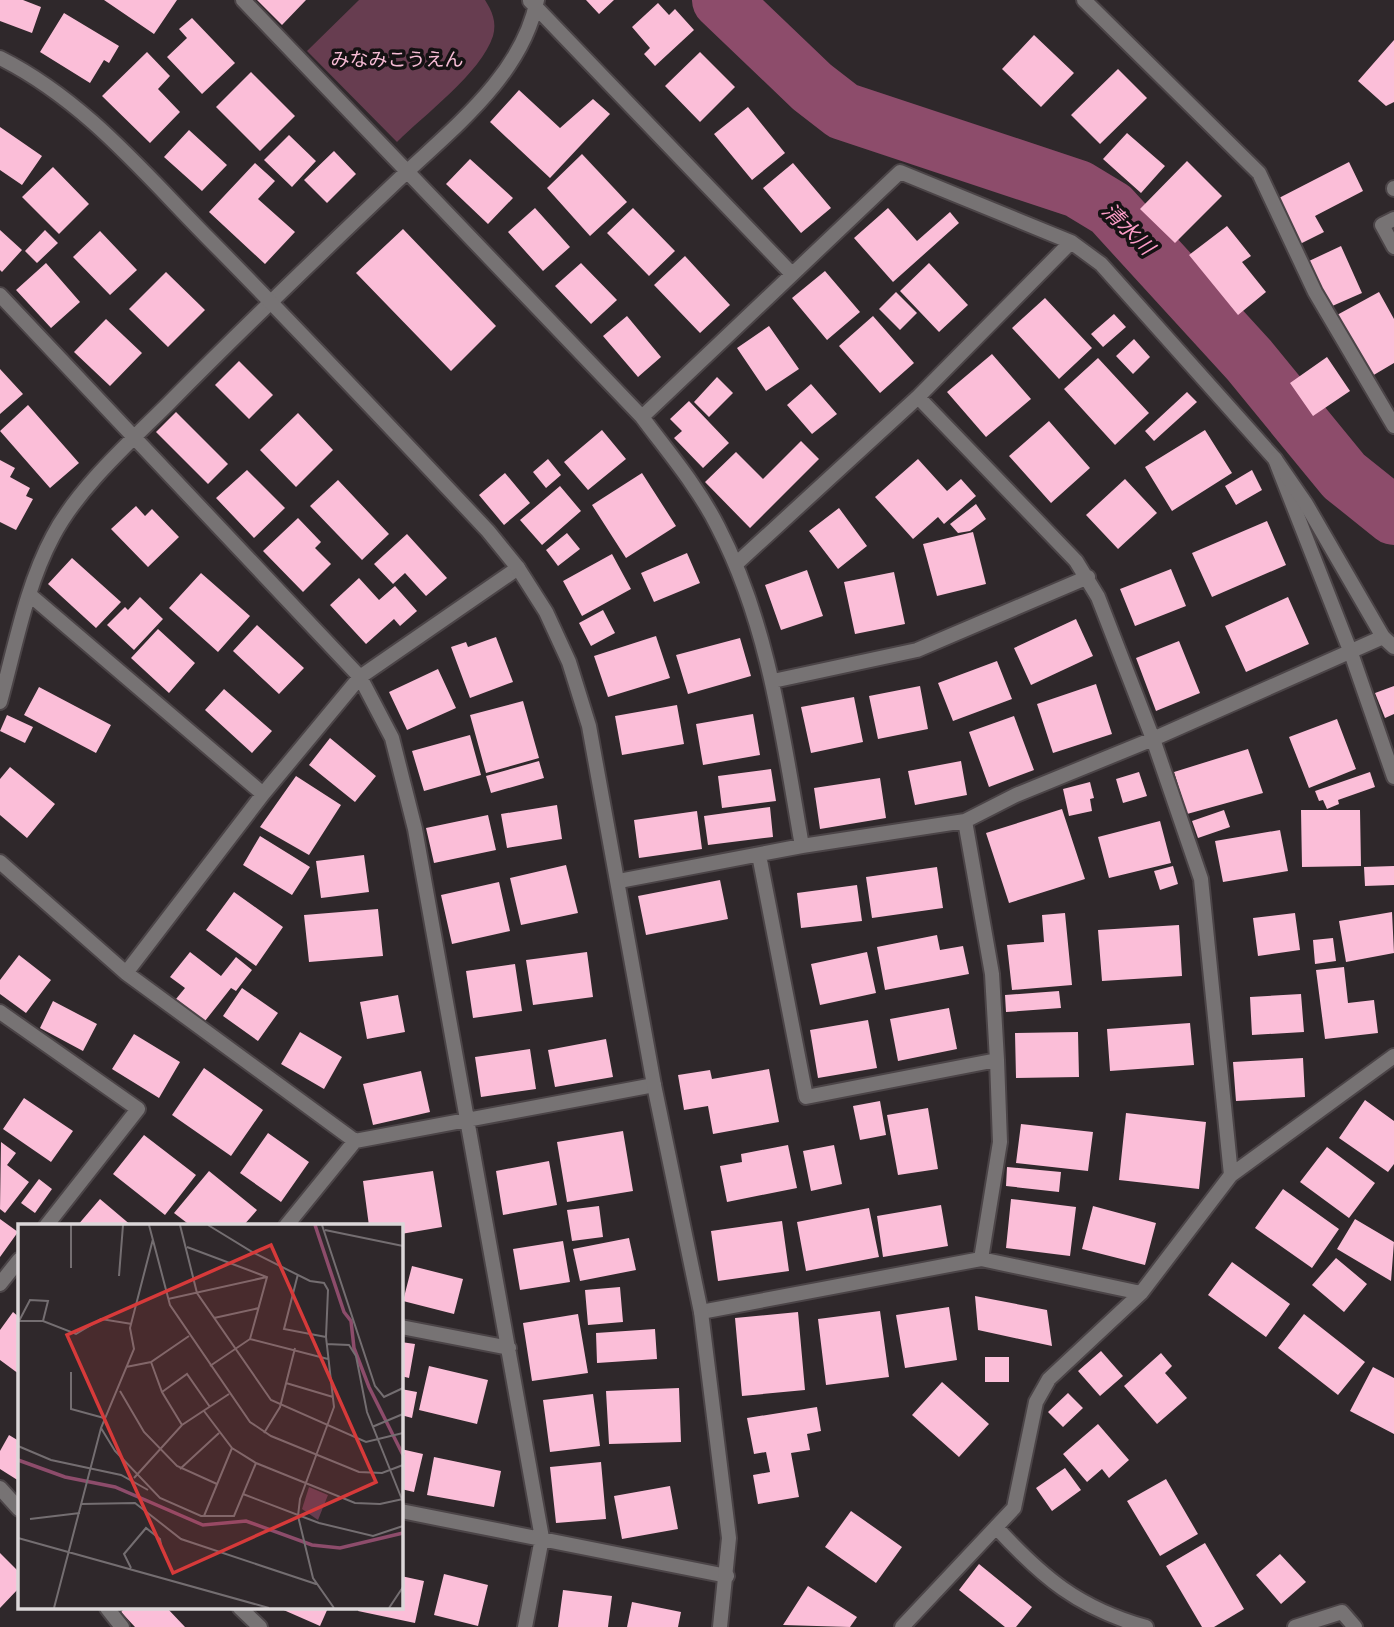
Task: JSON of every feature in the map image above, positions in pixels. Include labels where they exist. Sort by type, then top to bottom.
[{"type":"street","points":[[243,0],[642,417],[696,489],[736,564],[773,681],[803,846]]},
{"type":"street","points":[[1084,0],[1259,173],[1315,292],[1394,426]]},
{"type":"street","points":[[0,702],[30,596],[52,536],[75,504],[133,439],[270,301],[481,101],[516,52],[534,2],[791,273]]},
{"type":"street","points":[[0,58],[49,85],[94,121],[270,301],[488,530],[518,568],[558,637],[580,694],[619,881],[654,1085],[701,1312],[730,1538],[720,1627]]},
{"type":"street","points":[[619,881],[803,846],[965,821],[1016,795],[1351,653],[1389,642],[1306,504],[1275,459],[1101,264],[1071,242],[900,172],[642,417]]},
{"type":"street","points":[[1394,219],[1382,225],[1394,247]]},
{"type":"street","points":[[736,564],[918,397],[1071,242]]},
{"type":"street","points":[[0,295],[360,677],[392,738],[409,798],[542,1538],[525,1627]]},
{"type":"street","points":[[918,397],[1076,561],[1088,577],[1153,739],[1201,879],[1230,1175]]},
{"type":"street","points":[[1275,459],[1351,653],[1394,777]]},
{"type":"street","points":[[126,973],[263,794],[360,677],[518,568]]},
{"type":"street","points":[[773,681],[917,650],[1088,577]]},
{"type":"street","points":[[30,596],[263,794]]},
{"type":"street","points":[[965,821],[992,974],[1000,1142],[981,1259]]},
{"type":"street","points":[[759,855],[806,1097],[997,1060]]},
{"type":"street","points":[[0,862],[126,973],[355,1141]]},
{"type":"street","points":[[0,1012],[138,1109],[48,1224]]},
{"type":"street","points":[[902,1627],[1014,1508],[1036,1402],[1042,1390],[1141,1293],[1230,1175],[1393,1060]]},
{"type":"street","points":[[288,1224],[355,1141],[654,1085]]},
{"type":"street","points":[[701,1312],[981,1259],[1141,1293]]},
{"type":"street","points":[[0,1284],[18,1261]]},
{"type":"street","points":[[402,1326],[509,1348]]},
{"type":"street","points":[[0,1488],[18,1508]]},
{"type":"street","points":[[402,1511],[727,1576]]},
{"type":"street","points":[[996,1527],[1035,1569],[1058,1588],[1088,1605],[1146,1627]]},
{"type":"street","points":[[109,1610],[122,1627]]},
{"type":"street","points":[[242,1610],[260,1627]]},
{"type":"street","points":[[1295,1627],[1342,1612],[1355,1627]]},
{"type":"green space","name":"みなみこうえん","points":[[359,0],[485,0],[493,17],[493,36],[477,64],[451,93],[397,142],[307,51]]},
{"type":"building","points":[[0,0],[23,0],[41,7],[32,33],[0,21]]},
{"type":"building","points":[[104,0],[177,0],[154,34]]},
{"type":"building","points":[[257,0],[306,0],[282,25]]},
{"type":"building","points":[[586,0],[614,0],[599,14]]},
{"type":"building","points":[[658,3],[669,15],[675,9],[694,30],[655,66],[644,54],[650,48],[632,27]]},
{"type":"building","points":[[64,13],[119,46],[109,63],[104,60],[90,83],[40,52]]},
{"type":"building","points":[[192,18],[235,63],[202,94],[167,57],[187,38],[179,29]]},
{"type":"building","points":[[1034,35],[1074,73],[1041,107],[1002,69]]},
{"type":"building","points":[[1394,40],[1394,102],[1386,106],[1358,81]]},
{"type":"building","points":[[147,52],[170,76],[158,89],[180,112],[150,143],[102,96]]},
{"type":"building","points":[[700,52],[735,87],[700,122],[665,86]]},
{"type":"building","points":[[1118,69],[1147,98],[1100,144],[1071,115]]},
{"type":"building","points":[[251,72],[295,116],[260,151],[216,107]]},
{"type":"building","points":[[519,90],[560,128],[593,99],[610,114],[550,178],[490,122]]},
{"type":"building","points":[[748,107],[785,153],[752,180],[714,134]]},
{"type":"building","points":[[0,127],[42,156],[22,185],[0,170]]},
{"type":"building","points":[[189,130],[227,165],[202,191],[164,157]]},
{"type":"building","points":[[1127,133],[1165,166],[1141,193],[1103,159]]},
{"type":"building","points":[[289,135],[316,161],[292,187],[264,160]]},
{"type":"building","points":[[334,151],[356,174],[327,203],[304,180]]},
{"type":"building","points":[[582,154],[627,202],[590,236],[547,188]]},
{"type":"building","points":[[470,159],[513,198],[488,224],[446,184]]},
{"type":"building","points":[[1187,161],[1222,196],[1175,243],[1140,209]]},
{"type":"building","points":[[1349,162],[1363,191],[1315,216],[1324,232],[1300,244],[1277,199]]},
{"type":"building","points":[[255,163],[275,181],[258,199],[295,232],[265,264],[209,212]]},
{"type":"building","points":[[793,163],[831,208],[801,233],[763,188]]},
{"type":"building","points":[[53,167],[89,204],[59,234],[22,197]]},
{"type":"building","points":[[535,208],[570,247],[543,271],[508,232]]},
{"type":"building","points":[[633,208],[675,251],[649,276],[607,233]]},
{"type":"building","points":[[888,208],[917,241],[950,212],[959,223],[893,282],[854,238]]},
{"type":"building","points":[[1227,226],[1251,256],[1242,262],[1266,292],[1238,315],[1189,255]]},
{"type":"building","points":[[403,229],[496,326],[451,371],[356,273]]},
{"type":"building","points":[[0,230],[22,250],[2,272],[0,270]]},
{"type":"building","points":[[45,230],[58,243],[37,263],[25,251]]},
{"type":"building","points":[[100,231],[137,270],[110,295],[73,257]]},
{"type":"building","points":[[1341,246],[1362,293],[1330,307],[1309,261]]},
{"type":"building","points":[[685,256],[730,305],[700,333],[654,285]]},
{"type":"building","points":[[46,263],[80,302],[51,328],[16,290]]},
{"type":"building","points":[[581,263],[617,300],[591,324],[555,286]]},
{"type":"building","points":[[929,263],[968,305],[939,332],[900,291]]},
{"type":"building","points":[[825,271],[860,312],[827,340],[792,298]]},
{"type":"building","points":[[166,272],[205,310],[168,347],[129,309]]},
{"type":"building","points":[[896,292],[917,313],[900,330],[879,309]]},
{"type":"building","points":[[1379,292],[1394,319],[1394,363],[1372,376],[1337,315]]},
{"type":"building","points":[[1045,298],[1092,348],[1059,379],[1012,328]]},
{"type":"building","points":[[1114,314],[1126,327],[1103,347],[1091,334]]},
{"type":"building","points":[[627,316],[661,357],[638,377],[603,336]]},
{"type":"building","points":[[873,316],[914,363],[880,393],[839,346]]},
{"type":"building","points":[[106,319],[142,353],[110,386],[74,352]]},
{"type":"building","points":[[769,326],[799,369],[766,391],[737,348]]},
{"type":"building","points":[[1134,339],[1150,357],[1133,374],[1116,356]]},
{"type":"building","points":[[992,354],[1031,399],[986,437],[947,392]]},
{"type":"building","points":[[1327,357],[1350,391],[1313,416],[1290,383]]},
{"type":"building","points":[[1098,358],[1149,413],[1115,445],[1064,389]]},
{"type":"building","points":[[239,361],[273,395],[249,419],[215,385]]},
{"type":"building","points":[[0,369],[23,394],[0,414]]},
{"type":"building","points":[[717,377],[733,393],[709,417],[694,402]]},
{"type":"building","points":[[811,384],[837,414],[812,434],[787,405]]},
{"type":"building","points":[[1187,392],[1197,402],[1154,441],[1145,431]]},
{"type":"building","points":[[689,401],[729,443],[703,468],[674,438],[682,431],[670,419]]},
{"type":"building","points":[[28,405],[79,463],[50,488],[0,431]]},
{"type":"building","points":[[176,412],[228,464],[208,484],[156,432]]},
{"type":"building","points":[[298,413],[333,450],[296,487],[260,450]]},
{"type":"building","points":[[1049,421],[1090,468],[1051,503],[1009,456]]},
{"type":"building","points":[[602,430],[626,459],[588,490],[564,462]]},
{"type":"building","points":[[1205,430],[1232,473],[1172,511],[1145,467]]},
{"type":"building","points":[[801,441],[819,459],[750,528],[705,482],[736,452],[763,479]]},
{"type":"building","points":[[548,459],[561,475],[546,488],[533,472]]},
{"type":"building","points":[[918,459],[947,491],[961,479],[976,496],[944,524],[938,517],[913,539],[875,497]]},
{"type":"building","points":[[0,460],[15,468],[10,477],[30,488],[26,496],[33,499],[16,530],[0,522]]},
{"type":"building","points":[[247,470],[285,508],[254,538],[216,498]]},
{"type":"building","points":[[1252,470],[1262,490],[1236,505],[1225,486]]},
{"type":"building","points":[[505,473],[530,503],[504,525],[479,495]]},
{"type":"building","points":[[642,473],[676,526],[626,558],[592,505]]},
{"type":"building","points":[[1125,479],[1157,513],[1118,549],[1086,515]]},
{"type":"building","points":[[338,480],[389,534],[362,560],[310,506]]},
{"type":"building","points":[[560,486],[581,511],[542,545],[520,520]]},
{"type":"building","points":[[976,504],[986,519],[970,531],[958,533],[950,524]]},
{"type":"building","points":[[136,506],[145,516],[152,509],[179,537],[148,567],[111,529]]},
{"type":"building","points":[[839,508],[867,546],[838,569],[809,531]]},
{"type":"building","points":[[298,518],[321,542],[315,548],[331,564],[303,592],[263,551]]},
{"type":"building","points":[[1267,521],[1286,565],[1212,597],[1192,553]]},
{"type":"building","points":[[973,532],[986,584],[937,596],[923,544]]},
{"type":"building","points":[[567,533],[580,549],[558,566],[546,550]]},
{"type":"building","points":[[407,534],[447,578],[426,596],[405,573],[393,584],[374,564]]},
{"type":"building","points":[[687,553],[700,583],[654,602],[641,573]]},
{"type":"building","points":[[612,554],[631,589],[582,616],[563,581]]},
{"type":"building","points":[[72,558],[121,602],[96,628],[48,584]]},
{"type":"building","points":[[1171,569],[1186,606],[1135,626],[1120,589]]},
{"type":"building","points":[[807,570],[823,616],[781,630],[765,585]]},
{"type":"building","points":[[894,572],[905,624],[855,634],[844,582]]},
{"type":"building","points":[[201,573],[250,616],[218,652],[169,608]]},
{"type":"building","points":[[359,578],[379,600],[395,586],[417,611],[400,626],[394,619],[366,644],[330,605]]},
{"type":"building","points":[[140,597],[163,619],[134,650],[107,625],[125,607],[128,610]]},
{"type":"building","points":[[1288,597],[1309,644],[1246,672],[1225,626]]},
{"type":"building","points":[[603,610],[615,633],[591,646],[579,623]]},
{"type":"building","points":[[1076,619],[1093,656],[1031,685],[1014,648]]},
{"type":"building","points":[[257,625],[304,668],[279,694],[233,651]]},
{"type":"building","points":[[158,629],[195,663],[169,693],[131,658]]},
{"type":"building","points":[[656,636],[670,678],[608,697],[594,656]]},
{"type":"building","points":[[496,637],[513,682],[470,698],[451,647],[466,642],[468,647]]},
{"type":"building","points":[[740,638],[751,676],[688,694],[676,655]]},
{"type":"building","points":[[1179,641],[1200,693],[1156,711],[1136,658]]},
{"type":"building","points":[[997,661],[1012,699],[953,721],[938,683]]},
{"type":"building","points":[[438,669],[456,708],[407,730],[389,692]]},
{"type":"building","points":[[1096,684],[1112,734],[1053,753],[1037,704]]},
{"type":"building","points":[[920,686],[928,729],[878,739],[869,696]]},
{"type":"building","points":[[1394,686],[1394,714],[1385,718],[1375,693]]},
{"type":"building","points":[[39,687],[111,725],[96,753],[24,715]]},
{"type":"building","points":[[224,689],[272,731],[252,753],[205,710]]},
{"type":"building","points":[[854,697],[863,742],[811,753],[801,707]]},
{"type":"building","points":[[523,701],[539,758],[486,773],[470,715]]},
{"type":"building","points":[[677,705],[684,744],[622,755],[615,716]]},
{"type":"building","points":[[753,714],[760,755],[703,765],[696,724]]},
{"type":"building","points":[[7,715],[33,727],[25,743],[0,731]]},
{"type":"building","points":[[1014,716],[1034,770],[989,787],[969,732]]},
{"type":"building","points":[[1337,719],[1356,769],[1309,788],[1289,737]]},
{"type":"building","points":[[470,735],[481,775],[424,791],[412,751]]},
{"type":"building","points":[[330,738],[376,776],[355,802],[309,765]]},
{"type":"building","points":[[1248,749],[1263,793],[1187,814],[1174,772]]},
{"type":"building","points":[[539,761],[544,778],[491,793],[486,776]]},
{"type":"building","points":[[961,761],[967,795],[915,805],[908,771]]},
{"type":"building","points":[[10,767],[55,804],[27,838],[0,815],[0,779]]},
{"type":"building","points":[[771,769],[776,801],[722,808],[718,776]]},
{"type":"building","points":[[1139,772],[1147,796],[1123,803],[1116,779]]},
{"type":"building","points":[[1370,772],[1375,787],[1338,800],[1339,804],[1327,809],[1323,800],[1319,801],[1315,791]]},
{"type":"building","points":[[296,776],[341,805],[309,855],[260,827]]},
{"type":"building","points":[[880,778],[886,818],[820,829],[814,788]]},
{"type":"building","points":[[1090,782],[1094,798],[1090,799],[1092,811],[1069,816],[1063,789]]},
{"type":"building","points":[[557,805],[562,839],[507,848],[501,814]]},
{"type":"building","points":[[770,807],[773,837],[708,845],[704,816]]},
{"type":"building","points":[[1062,809],[1085,879],[1009,903],[986,833]]},
{"type":"building","points":[[1224,810],[1230,827],[1198,838],[1192,821]]},
{"type":"building","points":[[1301,810],[1360,810],[1361,866],[1302,867]]},
{"type":"building","points":[[697,811],[702,849],[639,858],[634,820]]},
{"type":"building","points":[[488,815],[496,850],[434,863],[426,828]]},
{"type":"building","points":[[1160,821],[1171,863],[1109,878],[1098,837]]},
{"type":"building","points":[[1280,830],[1288,871],[1223,882],[1215,841]]},
{"type":"building","points":[[260,836],[310,867],[292,895],[243,865]]},
{"type":"building","points":[[364,855],[369,892],[321,898],[316,861]]},
{"type":"building","points":[[566,865],[578,913],[521,925],[510,878]]},
{"type":"building","points":[[1173,866],[1178,884],[1160,890],[1154,871]]},
{"type":"building","points":[[1394,866],[1394,885],[1365,886],[1364,867]]},
{"type":"building","points":[[937,867],[943,908],[872,918],[866,877]]},
{"type":"building","points":[[720,880],[728,919],[646,935],[638,896]]},
{"type":"building","points":[[499,882],[510,931],[452,944],[441,895]]},
{"type":"building","points":[[857,885],[862,921],[801,928],[797,893]]},
{"type":"building","points":[[234,892],[283,927],[256,966],[206,930]]},
{"type":"building","points":[[378,909],[383,956],[309,962],[304,915]]},
{"type":"building","points":[[1392,912],[1394,953],[1346,962],[1339,921]]},
{"type":"building","points":[[1065,913],[1072,985],[1012,990],[1007,945],[1044,942],[1042,915]]},
{"type":"building","points":[[1295,913],[1300,950],[1258,956],[1253,918]]},
{"type":"building","points":[[1179,925],[1182,976],[1102,981],[1098,930]]},
{"type":"building","points":[[937,935],[940,950],[963,946],[969,974],[885,990],[877,947]]},
{"type":"building","points":[[1333,938],[1336,961],[1315,964],[1313,940]]},
{"type":"building","points":[[190,952],[221,976],[236,957],[252,970],[236,991],[231,988],[205,1021],[176,999],[185,988],[170,977]]},
{"type":"building","points":[[587,952],[593,997],[533,1005],[526,960]]},
{"type":"building","points":[[867,952],[876,993],[820,1005],[811,964]]},
{"type":"building","points":[[19,955],[51,980],[26,1013],[0,994],[0,980]]},
{"type":"building","points":[[515,964],[522,1011],[473,1018],[466,971]]},
{"type":"building","points":[[1344,967],[1348,1003],[1374,1000],[1378,1033],[1325,1039],[1316,970]]},
{"type":"building","points":[[242,988],[278,1013],[258,1041],[223,1016]]},
{"type":"building","points":[[1059,991],[1061,1008],[1006,1012],[1005,995]]},
{"type":"building","points":[[1301,994],[1304,1032],[1252,1035],[1250,997]]},
{"type":"building","points":[[398,995],[405,1032],[367,1039],[360,1002]]},
{"type":"building","points":[[53,1001],[97,1024],[83,1051],[40,1028]]},
{"type":"building","points":[[949,1008],[957,1049],[898,1061],[890,1019]]},
{"type":"building","points":[[868,1020],[877,1068],[818,1078],[810,1030]]},
{"type":"building","points":[[1190,1023],[1194,1065],[1110,1071],[1107,1029]]},
{"type":"building","points":[[300,1032],[342,1057],[324,1089],[281,1064]]},
{"type":"building","points":[[1078,1032],[1079,1077],[1016,1078],[1015,1033]]},
{"type":"building","points":[[134,1034],[180,1062],[159,1098],[112,1069]]},
{"type":"building","points":[[606,1039],[613,1077],[555,1087],[548,1050]]},
{"type":"building","points":[[530,1049],[536,1089],[481,1097],[475,1057]]},
{"type":"building","points":[[1303,1058],[1305,1097],[1236,1101],[1233,1062]]},
{"type":"building","points":[[204,1068],[263,1110],[231,1156],[172,1115]]},
{"type":"building","points":[[769,1069],[779,1122],[713,1134],[708,1106],[684,1110],[678,1075],[710,1070],[712,1079]]},
{"type":"building","points":[[421,1071],[430,1112],[373,1125],[363,1084]]},
{"type":"building","points":[[24,1098],[73,1131],[51,1162],[3,1129]]},
{"type":"building","points":[[1365,1100],[1394,1121],[1394,1164],[1388,1172],[1339,1138]]},
{"type":"building","points":[[880,1101],[886,1135],[860,1140],[853,1106]]},
{"type":"building","points":[[928,1108],[938,1169],[898,1175],[887,1115]]},
{"type":"building","points":[[1126,1113],[1206,1122],[1199,1189],[1119,1180]]},
{"type":"building","points":[[1021,1124],[1093,1132],[1088,1171],[1016,1163]]},
{"type":"building","points":[[623,1131],[633,1191],[567,1202],[557,1142]]},
{"type":"building","points":[[268,1133],[309,1162],[281,1202],[240,1173]]},
{"type":"building","points":[[144,1135],[196,1175],[165,1215],[113,1174]]},
{"type":"building","points":[[1,1142],[16,1153],[7,1165],[29,1182],[5,1213],[0,1209]]},
{"type":"building","points":[[788,1145],[797,1188],[727,1202],[720,1166],[742,1162],[741,1154]]},
{"type":"building","points":[[834,1145],[842,1184],[811,1191],[803,1151]]},
{"type":"building","points":[[1327,1147],[1375,1183],[1349,1218],[1300,1182]]},
{"type":"building","points":[[549,1161],[557,1205],[503,1215],[496,1171]]},
{"type":"building","points":[[1007,1167],[1061,1172],[1059,1192],[1006,1186]]},
{"type":"building","points":[[209,1171],[257,1210],[245,1224],[188,1224],[174,1213]]},
{"type":"building","points":[[433,1171],[442,1227],[402,1234],[402,1224],[369,1224],[363,1181]]},
{"type":"building","points":[[39,1179],[52,1189],[35,1213],[21,1203]]},
{"type":"building","points":[[1283,1189],[1339,1229],[1312,1268],[1255,1228]]},
{"type":"building","points":[[100,1199],[130,1224],[79,1224]]},
{"type":"building","points":[[1011,1199],[1076,1207],[1070,1256],[1006,1248]]},
{"type":"building","points":[[941,1205],[948,1246],[883,1257],[877,1216]]},
{"type":"building","points":[[599,1206],[603,1237],[572,1241],[567,1210]]},
{"type":"building","points":[[1093,1206],[1156,1223],[1145,1265],[1082,1249]]},
{"type":"building","points":[[869,1208],[879,1257],[806,1271],[797,1222]]},
{"type":"building","points":[[0,1219],[18,1232],[0,1257]]},
{"type":"building","points":[[1355,1219],[1394,1242],[1391,1281],[1337,1249]]},
{"type":"building","points":[[782,1221],[789,1271],[718,1281],[711,1231]]},
{"type":"building","points":[[629,1238],[636,1270],[580,1281],[573,1249]]},
{"type":"building","points":[[563,1241],[570,1282],[520,1290],[513,1249]]},
{"type":"building","points":[[1336,1258],[1367,1284],[1344,1312],[1312,1285]]},
{"type":"building","points":[[1232,1262],[1290,1304],[1266,1337],[1208,1295]]},
{"type":"building","points":[[412,1266],[463,1279],[454,1314],[403,1301]]},
{"type":"building","points":[[620,1287],[623,1322],[588,1325],[585,1290]]},
{"type":"building","points":[[975,1296],[1047,1310],[1052,1346],[978,1330]]},
{"type":"building","points":[[949,1307],[957,1360],[905,1368],[896,1315]]},
{"type":"building","points":[[880,1311],[889,1377],[826,1385],[818,1319]]},
{"type":"building","points":[[13,1312],[18,1316],[18,1373],[0,1360],[0,1330]]},
{"type":"building","points":[[798,1312],[805,1390],[742,1396],[735,1318]]},
{"type":"building","points":[[578,1314],[588,1373],[532,1381],[523,1323]]},
{"type":"building","points":[[1304,1314],[1365,1362],[1338,1395],[1278,1348]]},
{"type":"building","points":[[655,1329],[657,1359],[597,1363],[596,1333]]},
{"type":"building","points":[[402,1342],[415,1344],[409,1378],[402,1376]]},
{"type":"building","points":[[1101,1351],[1123,1376],[1100,1396],[1078,1371]]},
{"type":"building","points":[[1161,1353],[1172,1366],[1165,1373],[1187,1398],[1157,1424],[1124,1386]]},
{"type":"building","points":[[985,1357],[1009,1357],[1009,1382],[985,1382]]},
{"type":"building","points":[[429,1366],[488,1380],[477,1424],[419,1410]]},
{"type":"building","points":[[1373,1367],[1394,1378],[1394,1434],[1350,1411]]},
{"type":"building","points":[[942,1382],[989,1424],[959,1457],[912,1415]]},
{"type":"building","points":[[679,1388],[681,1442],[609,1444],[606,1391]]},
{"type":"building","points":[[402,1389],[417,1392],[412,1418],[402,1415]]},
{"type":"building","points":[[1068,1393],[1083,1408],[1063,1427],[1048,1412]]},
{"type":"building","points":[[593,1394],[600,1446],[550,1452],[543,1400]]},
{"type":"building","points":[[817,1407],[821,1431],[807,1434],[810,1450],[791,1453],[799,1497],[758,1504],[753,1475],[770,1472],[766,1452],[754,1454],[747,1418]]},
{"type":"building","points":[[1098,1424],[1129,1460],[1109,1478],[1102,1469],[1087,1482],[1063,1454]]},
{"type":"building","points":[[9,1435],[18,1440],[18,1480],[0,1469],[0,1451]]},
{"type":"building","points":[[402,1449],[423,1454],[414,1492],[402,1489]]},
{"type":"building","points":[[434,1457],[501,1471],[494,1507],[427,1495]]},
{"type":"building","points":[[601,1462],[606,1519],[556,1523],[550,1467]]},
{"type":"building","points":[[1065,1468],[1081,1490],[1052,1511],[1036,1488]]},
{"type":"building","points":[[1166,1479],[1198,1534],[1160,1556],[1127,1501]]},
{"type":"building","points":[[670,1486],[678,1529],[622,1539],[614,1496]]},
{"type":"building","points":[[851,1511],[902,1547],[876,1583],[825,1547]]},
{"type":"building","points":[[1205,1543],[1244,1609],[1214,1627],[1202,1627],[1166,1566]]},
{"type":"building","points":[[0,1553],[18,1571],[18,1589],[0,1608]]},
{"type":"building","points":[[1280,1554],[1306,1582],[1281,1604],[1256,1575]]},
{"type":"building","points":[[979,1564],[1032,1607],[1016,1627],[1005,1627],[959,1590]]},
{"type":"building","points":[[444,1574],[488,1585],[478,1626],[434,1615]]},
{"type":"building","points":[[402,1576],[424,1581],[415,1623],[358,1611],[402,1610]]},
{"type":"building","points":[[808,1586],[857,1617],[850,1627],[783,1625]]},
{"type":"building","points":[[563,1590],[612,1596],[608,1627],[558,1627]]},
{"type":"building","points":[[632,1602],[681,1612],[678,1627],[627,1627]]},
{"type":"building","points":[[169,1610],[185,1627],[135,1627],[121,1612]]},
{"type":"building","points":[[284,1610],[327,1610],[320,1626]]},
{"type":"waterway","name":"清水川","points":[[721,0],[812,87],[843,111],[1078,189],[1111,209],[1249,360],[1344,476],[1394,516]]}]
